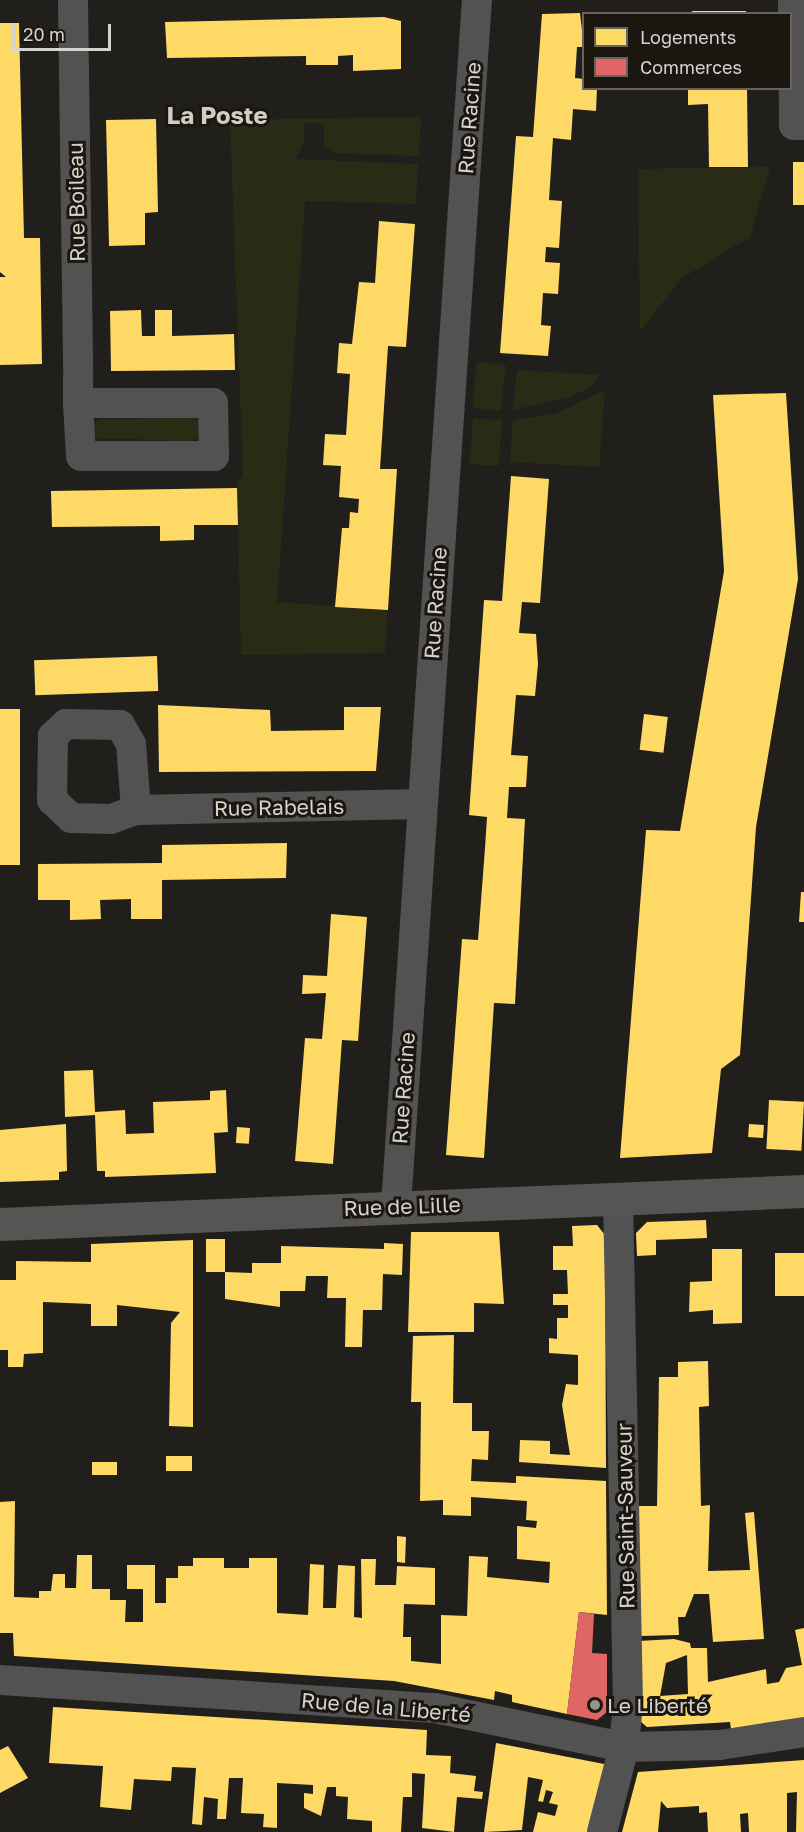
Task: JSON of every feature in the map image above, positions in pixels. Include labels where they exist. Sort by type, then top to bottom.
[{"type":"street","name":"Rue Boileau","points":[[73,0],[78,403]]},
{"type":"street","name":"Rue Racine","points":[[396,1206],[421,804],[477,0]]},
{"type":"street","points":[[793,0],[794,125],[804,125]]},
{"type":"street","name":"Rue Rabelais","points":[[136,810],[421,804]]},
{"type":"street","name":"Rue de Lille","points":[[0,1224],[804,1191]]},
{"type":"street","name":"Rue Saint-Sauveur","points":[[602,1832],[624,1747],[628,1659],[618,1198]]},
{"type":"street","name":"Rue de la Liberté","points":[[0,1680],[435,1708],[624,1747],[720,1746],[804,1732]]},
{"type":"green space","points":[[421,117],[419,156],[332,153],[324,144],[324,123],[305,123],[304,143],[295,159],[418,164],[416,204],[305,201],[277,602],[388,610],[385,653],[241,655],[237,479],[243,478],[230,120]]},
{"type":"green space","points":[[770,167],[750,237],[682,278],[640,331],[638,169]]},
{"type":"green space","points":[[477,362],[506,365],[501,411],[472,408]]},
{"type":"green space","points":[[517,370],[599,375],[590,388],[569,397],[513,410]]},
{"type":"green space","points":[[605,390],[599,467],[510,462],[513,420],[555,414]]},
{"type":"green space","points":[[193,418],[200,421],[199,438],[192,441],[93,438],[92,424],[100,419]]},
{"type":"green space","points":[[473,418],[502,420],[499,466],[470,464]]},
{"type":"building: Logements","points":[[746,11],[746,12],[692,12]]},
{"type":"building: Logements","points":[[580,13],[582,47],[577,47],[575,78],[582,79],[582,90],[597,90],[596,111],[573,109],[571,140],[553,138],[549,200],[562,201],[559,248],[546,247],[545,262],[560,263],[558,294],[543,293],[541,325],[551,326],[548,356],[500,353],[516,136],[533,137],[542,14]]},
{"type":"building: Logements","points":[[384,17],[401,21],[401,69],[353,71],[353,55],[338,56],[338,65],[306,65],[306,56],[167,58],[165,22]]},
{"type":"building: Logements","points":[[0,23],[19,23],[24,238],[40,238],[42,364],[0,365],[0,277],[6,277],[0,272]]},
{"type":"building: Logements","points":[[688,90],[747,90],[748,167],[709,167],[708,104],[688,105]]},
{"type":"building: Logements","points":[[156,119],[158,212],[145,213],[145,245],[109,246],[106,120]]},
{"type":"building: Logements","points":[[793,162],[804,162],[804,205],[793,205]]},
{"type":"building: Logements","points":[[379,221],[415,224],[406,347],[388,346],[380,469],[397,469],[388,610],[335,607],[342,528],[349,528],[350,512],[358,513],[359,499],[339,497],[341,466],[323,465],[325,434],[346,435],[350,374],[337,373],[339,343],[352,344],[359,282],[375,283]]},
{"type":"building: Logements","points":[[141,310],[142,336],[155,336],[155,310],[172,310],[172,336],[234,334],[235,370],[111,371],[110,311]]},
{"type":"building: Logements","points":[[786,393],[798,579],[756,827],[740,1055],[721,1069],[712,1153],[620,1158],[646,830],[680,831],[724,571],[713,395]]},
{"type":"building: Logements","points":[[511,476],[549,479],[540,603],[522,602],[519,633],[536,634],[538,664],[535,696],[516,695],[511,755],[528,756],[526,787],[509,787],[507,818],[525,819],[515,1004],[494,1003],[484,1158],[446,1155],[462,939],[478,940],[485,848],[487,817],[469,815],[484,600],[502,601]]},
{"type":"building: Logements","points":[[237,488],[238,525],[194,525],[194,540],[160,541],[160,526],[52,527],[51,491]]},
{"type":"building: Logements","points":[[157,656],[158,691],[35,695],[34,660]]},
{"type":"building: Logements","points":[[158,705],[270,710],[271,731],[344,730],[344,707],[381,707],[376,771],[159,772]]},
{"type":"building: Logements","points":[[0,709],[20,709],[20,865],[0,865]]},
{"type":"building: Logements","points":[[644,714],[668,717],[663,753],[640,750]]},
{"type":"building: Logements","points":[[287,843],[286,878],[162,880],[162,919],[131,919],[131,899],[100,900],[101,919],[70,920],[70,900],[38,900],[38,864],[162,863],[162,845]]},
{"type":"building: Logements","points":[[801,892],[804,892],[804,922],[799,922]]},
{"type":"building: Logements","points":[[331,914],[367,917],[358,1041],[342,1040],[333,1164],[295,1161],[305,1038],[322,1039],[326,993],[302,994],[303,975],[327,976]]},
{"type":"building: Logements","points":[[93,1070],[95,1112],[125,1110],[126,1134],[154,1133],[153,1102],[210,1100],[210,1091],[226,1090],[228,1132],[214,1133],[216,1173],[105,1177],[105,1171],[97,1171],[95,1115],[65,1117],[64,1071]]},
{"type":"building: Logements","points":[[769,1100],[804,1102],[801,1151],[766,1149]]},
{"type":"building: Logements","points":[[66,1124],[67,1171],[59,1172],[59,1180],[0,1182],[0,1130]]},
{"type":"building: Logements","points":[[749,1124],[764,1125],[763,1138],[748,1137]]},
{"type":"building: Logements","points":[[237,1127],[250,1128],[249,1144],[236,1143]]},
{"type":"building: Logements","points":[[706,1220],[707,1238],[656,1240],[656,1255],[637,1256],[636,1233],[647,1222]]},
{"type":"building: Logements","points":[[597,1225],[605,1235],[606,1468],[519,1462],[520,1440],[550,1441],[550,1454],[570,1455],[562,1405],[566,1384],[578,1385],[578,1355],[549,1353],[549,1338],[557,1339],[557,1318],[568,1318],[568,1305],[553,1305],[553,1294],[568,1294],[567,1270],[553,1270],[553,1246],[573,1246],[572,1226]]},
{"type":"building: Logements","points":[[411,1232],[499,1232],[504,1304],[474,1303],[474,1332],[408,1332]]},
{"type":"building: Logements","points":[[206,1239],[225,1239],[225,1272],[206,1272]]},
{"type":"building: Logements","points":[[193,1240],[193,1427],[169,1426],[171,1323],[180,1312],[117,1305],[117,1326],[91,1326],[91,1304],[43,1302],[43,1353],[24,1354],[23,1367],[8,1367],[8,1350],[0,1350],[0,1280],[16,1280],[16,1261],[91,1262],[91,1244]]},
{"type":"building: Logements","points":[[384,1243],[403,1244],[402,1275],[383,1274],[382,1310],[363,1310],[362,1347],[345,1347],[346,1298],[327,1298],[328,1276],[306,1276],[305,1291],[280,1291],[280,1307],[225,1299],[225,1272],[252,1273],[252,1263],[281,1263],[281,1246],[384,1249]]},
{"type":"building: Logements","points":[[712,1249],[742,1249],[742,1323],[713,1324],[713,1310],[689,1312],[690,1282],[712,1281]]},
{"type":"building: Logements","points":[[775,1253],[804,1253],[804,1296],[775,1296]]},
{"type":"building: Logements","points":[[454,1335],[453,1403],[472,1403],[472,1431],[489,1431],[488,1460],[472,1459],[471,1481],[516,1483],[516,1476],[606,1481],[607,1615],[579,1612],[567,1714],[512,1702],[512,1695],[495,1691],[494,1700],[394,1681],[14,1656],[13,1633],[0,1633],[0,1502],[15,1501],[14,1597],[39,1598],[39,1591],[51,1591],[53,1574],[65,1574],[65,1588],[76,1588],[77,1555],[92,1555],[92,1589],[110,1589],[110,1600],[126,1600],[125,1622],[143,1622],[143,1589],[127,1589],[127,1565],[155,1565],[155,1603],[166,1603],[166,1578],[178,1578],[178,1566],[193,1566],[193,1558],[224,1558],[224,1568],[249,1568],[249,1558],[277,1558],[277,1613],[308,1615],[310,1564],[324,1565],[323,1608],[336,1608],[338,1565],[355,1566],[354,1617],[362,1618],[361,1559],[376,1559],[375,1585],[396,1585],[397,1566],[435,1568],[435,1605],[404,1604],[403,1637],[411,1637],[411,1661],[441,1664],[441,1615],[467,1616],[469,1556],[488,1557],[487,1577],[549,1583],[550,1562],[517,1559],[517,1526],[536,1528],[537,1521],[526,1520],[527,1501],[471,1497],[471,1516],[443,1515],[443,1500],[420,1501],[421,1402],[411,1402],[413,1336]]},
{"type":"building: Logements","points":[[708,1361],[709,1406],[699,1407],[701,1506],[710,1505],[708,1571],[750,1570],[745,1513],[754,1512],[764,1639],[713,1642],[709,1594],[694,1594],[685,1617],[678,1617],[679,1635],[640,1636],[638,1506],[657,1506],[659,1377],[678,1377],[678,1362]]},
{"type":"building: Logements","points":[[166,1456],[192,1456],[192,1471],[166,1471]]},
{"type":"building: Logements","points":[[92,1462],[117,1462],[117,1475],[92,1475]]},
{"type":"building: Logements","points":[[397,1536],[406,1537],[405,1563],[397,1562]]},
{"type":"building: Logements","points":[[804,1628],[804,1719],[731,1729],[730,1722],[647,1727],[640,1721],[639,1641],[674,1639],[690,1643],[691,1648],[707,1648],[708,1682],[766,1669],[767,1684],[779,1682],[786,1668],[802,1665],[795,1630]],"holes":[[[687,1655],[688,1694],[660,1696],[666,1663]]]},
{"type":"building: Logements","points":[[53,1707],[427,1730],[426,1755],[451,1756],[450,1773],[476,1776],[474,1791],[483,1792],[482,1799],[457,1797],[454,1832],[422,1828],[425,1774],[412,1773],[412,1797],[403,1797],[401,1832],[372,1832],[372,1821],[347,1819],[348,1797],[336,1796],[336,1787],[327,1787],[321,1816],[304,1808],[304,1793],[313,1794],[313,1785],[277,1783],[277,1828],[263,1827],[264,1814],[241,1813],[243,1778],[229,1778],[226,1819],[217,1819],[218,1799],[204,1797],[202,1825],[192,1824],[196,1768],[172,1767],[171,1781],[134,1779],[131,1810],[100,1807],[103,1766],[49,1763]]},
{"type":"building: Logements","points":[[496,1743],[604,1764],[609,1770],[589,1832],[533,1832],[538,1812],[555,1816],[558,1805],[549,1803],[553,1792],[546,1790],[543,1802],[538,1801],[543,1780],[528,1777],[522,1830],[484,1832]]},
{"type":"building: Logements","points":[[8,1746],[28,1778],[0,1793],[0,1750]]},
{"type":"building: Logements","points":[[804,1760],[804,1832],[796,1832],[797,1792],[787,1793],[787,1832],[749,1832],[748,1813],[740,1814],[741,1832],[708,1832],[707,1812],[699,1813],[699,1806],[667,1808],[661,1801],[658,1832],[622,1832],[638,1772]]},
{"type":"building: Commerces","points":[[579,1612],[594,1614],[592,1653],[607,1654],[607,1712],[597,1720],[567,1714]]},
{"type":"place","name":"Le Liberté","points":[[595,1705]]},
{"type":"district","name":"La Poste","points":[[217,115]]}]
